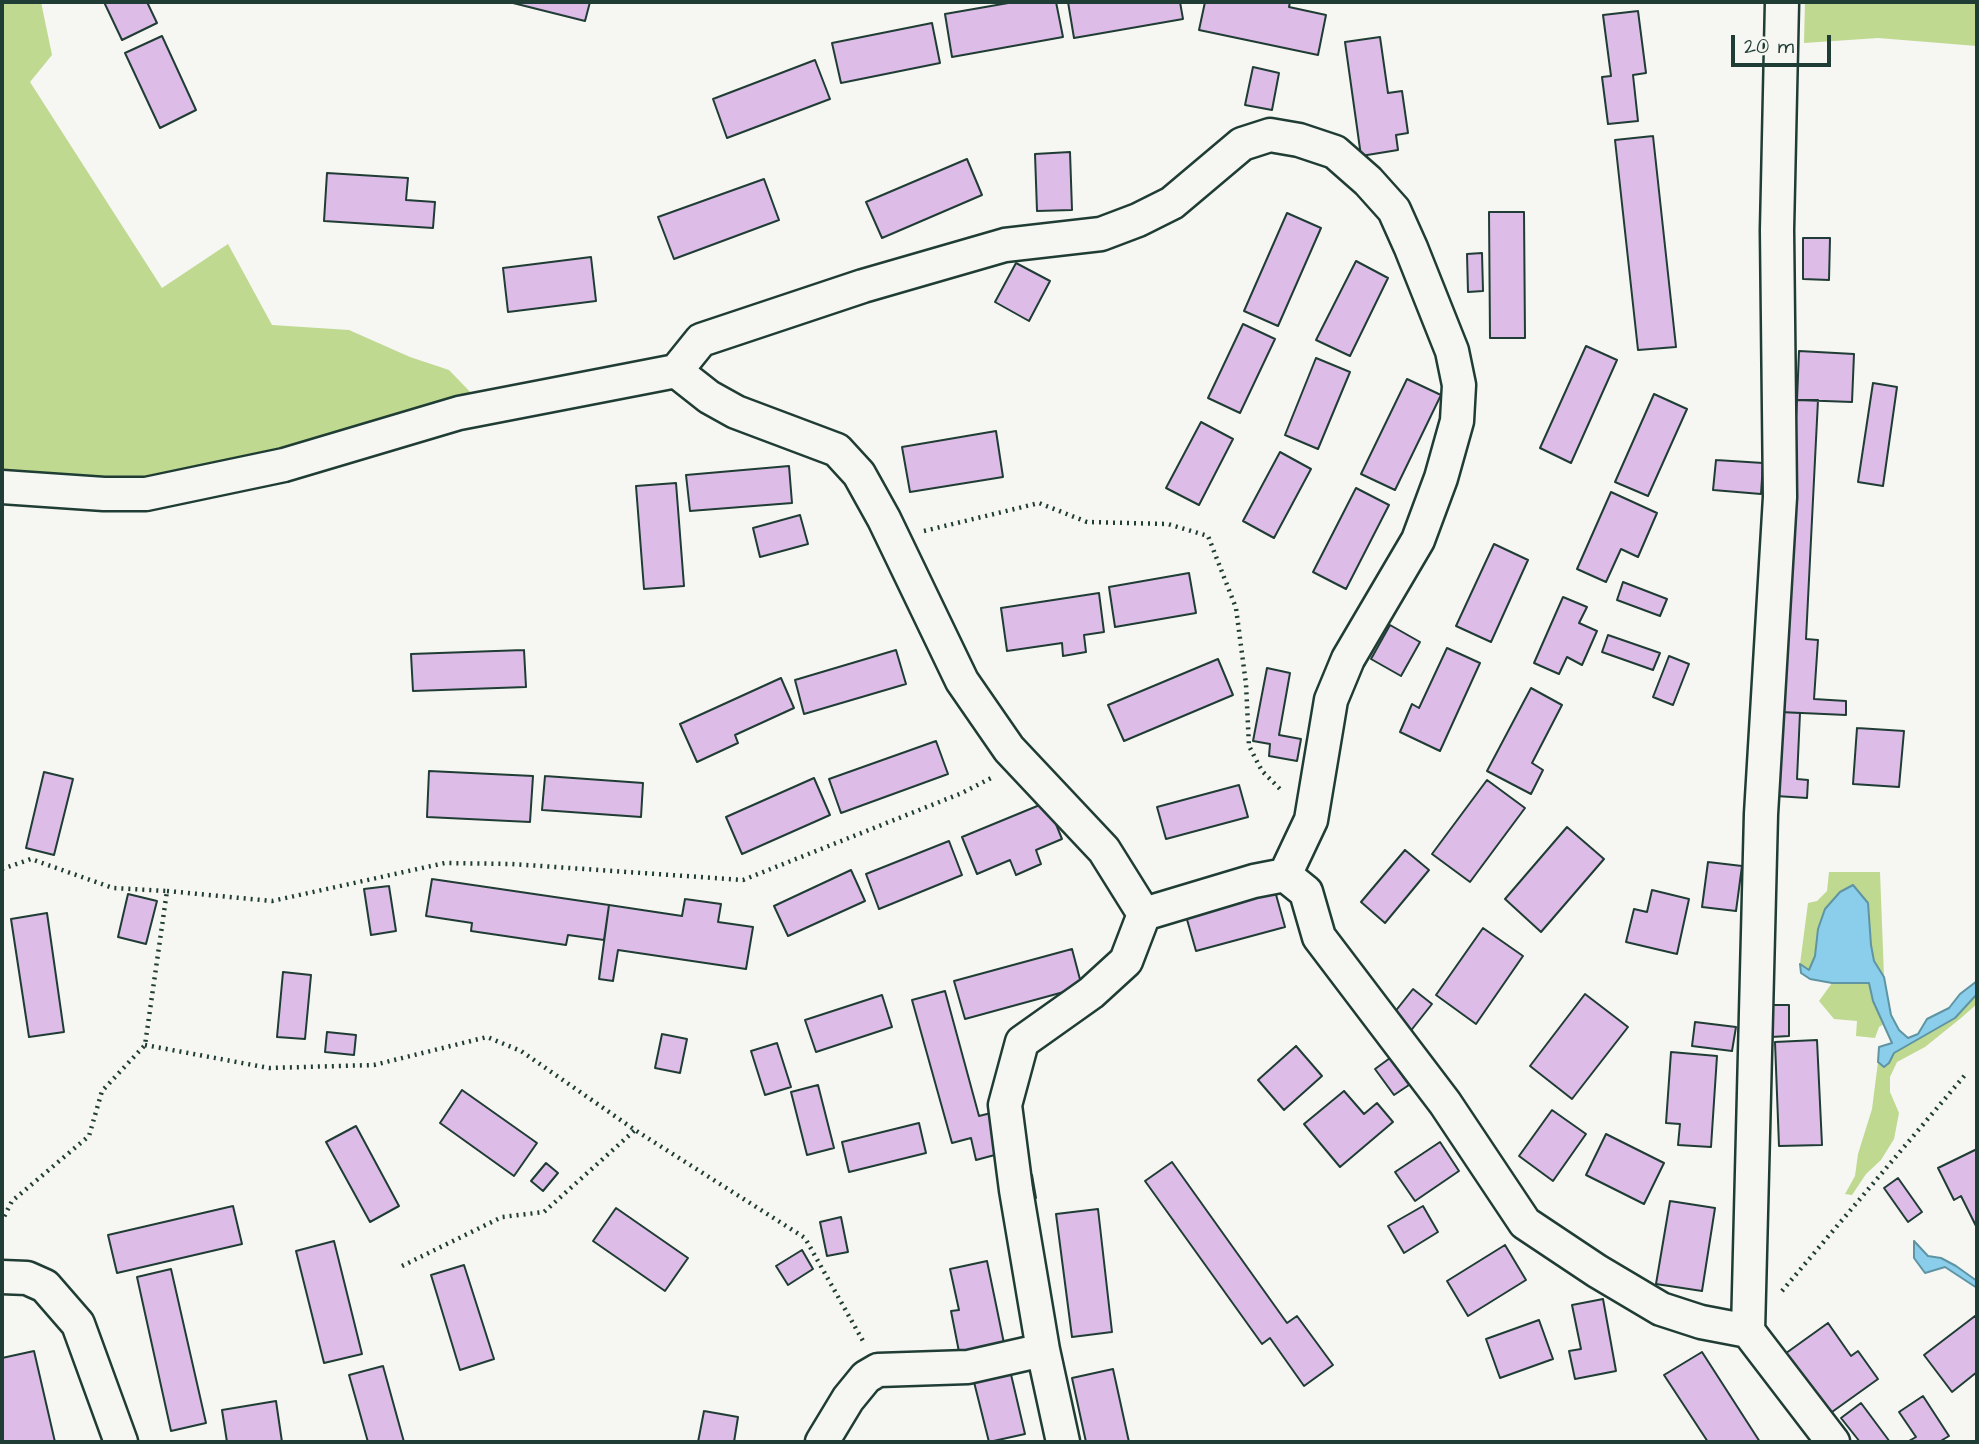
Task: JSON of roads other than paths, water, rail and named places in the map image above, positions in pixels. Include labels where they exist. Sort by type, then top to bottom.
[{"type":"street","points":[[1782,2],[1777,230],[1780,497],[1761,814],[1748,1331],[1833,1442]]},
{"type":"street","points":[[2,488],[146,494],[284,465],[459,413],[676,371],[701,340],[863,286],[1004,245],[1101,234],[1172,203],[1242,144],[1270,135],[1300,140],[1335,152],[1368,181],[1394,210],[1452,351],[1459,385],[1457,421],[1441,478],[1418,540],[1348,659],[1331,700],[1311,820],[1285,876]]},
{"type":"street","points":[[676,371],[709,397],[736,412],[837,450],[859,474],[884,519],[962,681],[1009,749],[1104,850],[1144,914]]},
{"type":"street","points":[[1144,914],[1254,881],[1285,876],[1306,892],[1318,937],[1445,1103],[1525,1223],[1661,1309],[1701,1322],[1748,1331]]},
{"type":"street","points":[[1063,1442],[1043,1350],[1016,1190],[1005,1105],[1023,1042],[1091,993],[1126,961],[1144,914]]},
{"type":"street","points":[[2,1277],[27,1278],[45,1286],[78,1324],[121,1442]]},
{"type":"street","points":[[822,1442],[848,1399],[866,1377],[878,1370],[968,1367],[1043,1350]]},
{"type":"water","points":[[1853,885],[1868,903],[1874,961],[1884,977],[1891,1015],[1899,1030],[1908,1038],[1918,1034],[1927,1019],[1949,1008],[1960,994],[1977,981],[1977,994],[1955,1018],[1894,1053],[1884,1067],[1878,1062],[1879,1047],[1892,1043],[1873,1001],[1869,983],[1832,983],[1810,979],[1801,973],[1800,964],[1809,970],[1815,956],[1818,929],[1825,909],[1840,892]]},
{"type":"water","points":[[1914,1241],[1928,1256],[1941,1258],[1977,1281],[1977,1288],[1945,1267],[1925,1273],[1914,1258]]}]
